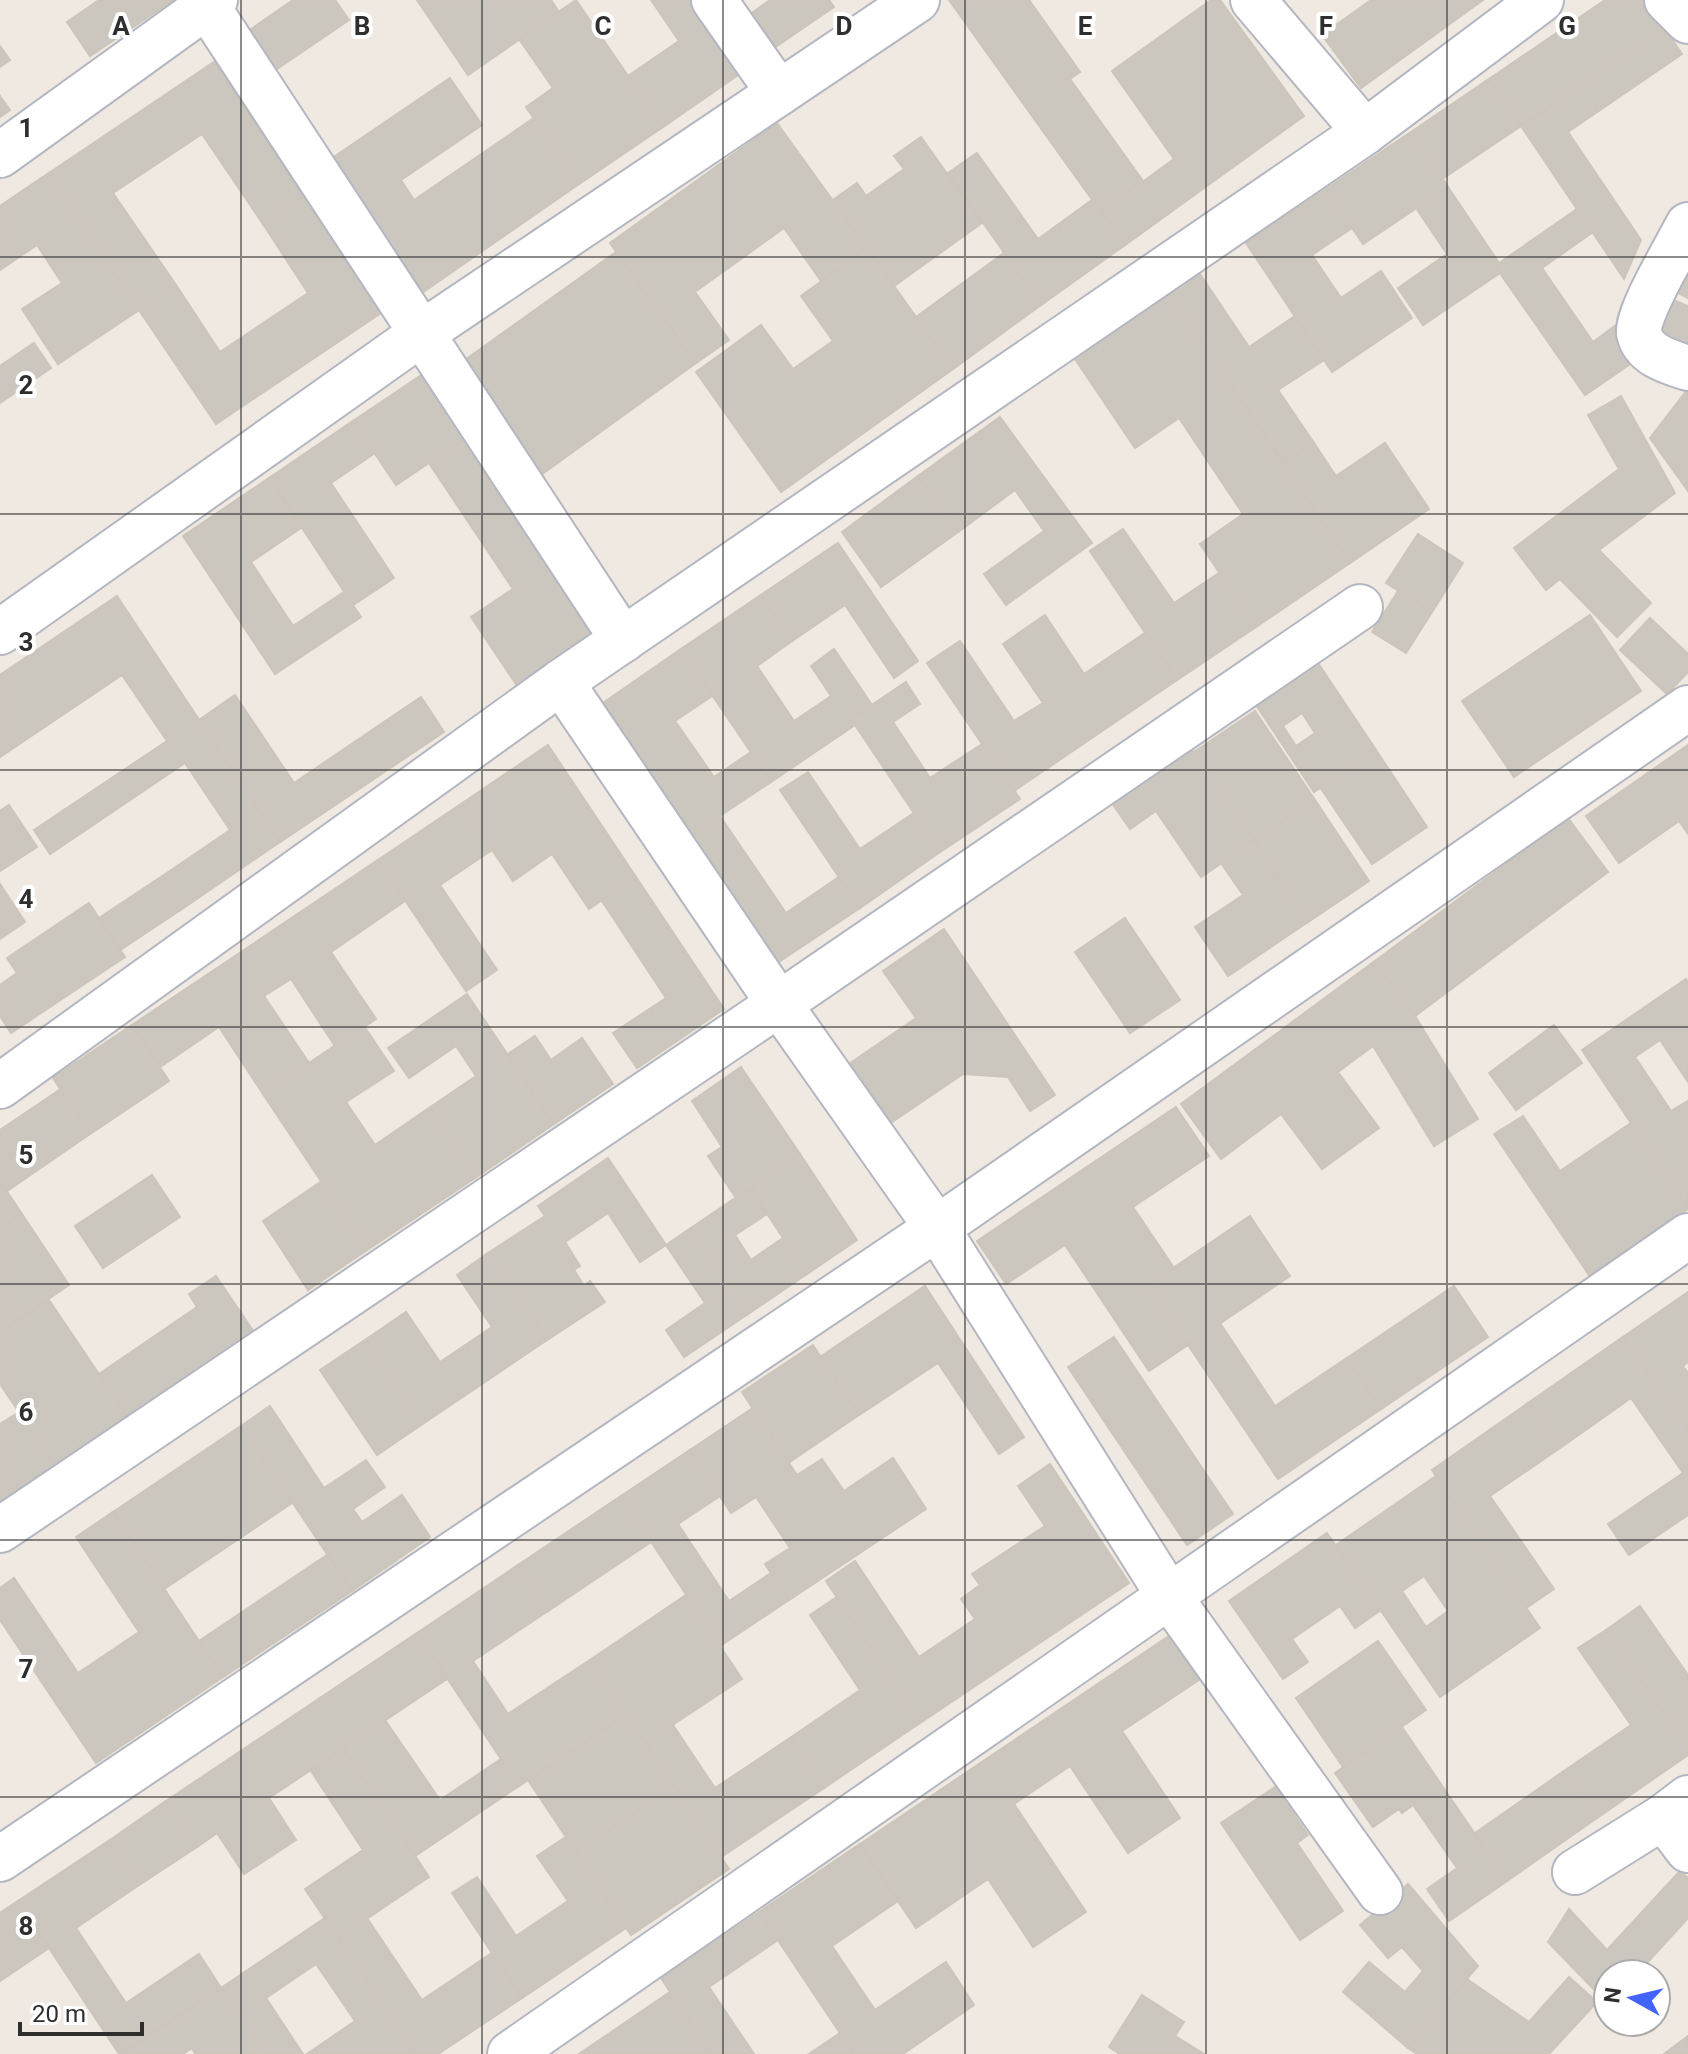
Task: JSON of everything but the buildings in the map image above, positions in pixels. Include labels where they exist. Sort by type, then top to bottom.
[{"type":"street","points":[[714,0],[779,93]]},
{"type":"street","points":[[0,632],[422,333],[917,0]]},
{"type":"street","points":[[1253,0],[1365,132]]},
{"type":"street","points":[[0,1086],[561,682],[1365,132],[1541,0]]},
{"type":"street","points":[[1667,0],[1688,21]]},
{"type":"street","points":[[0,155],[208,2],[623,640]]},
{"type":"street","points":[[1688,225],[1643,313],[1639,333],[1649,351],[1661,360],[1688,368]]},
{"type":"street","points":[[0,1530],[1360,607]]},
{"type":"street","points":[[561,682],[779,1004],[937,1228],[1169,1596],[1380,1892]]},
{"type":"street","points":[[0,1859],[937,1228],[1688,708]]},
{"type":"street","points":[[510,2054],[1688,1236]]},
{"type":"street","points":[[1575,1872],[1680,1822]]}]
